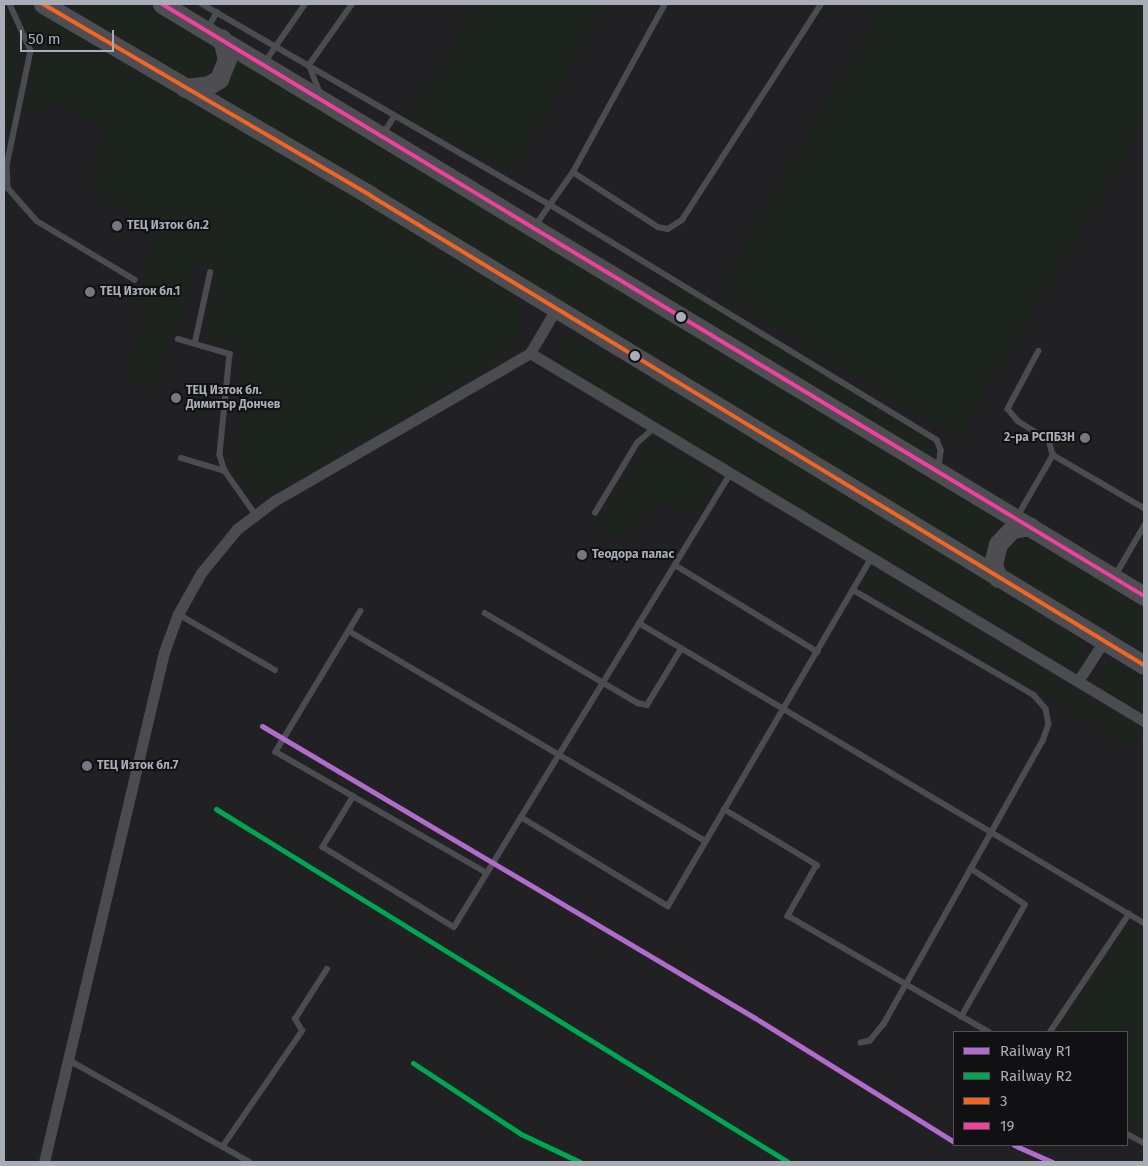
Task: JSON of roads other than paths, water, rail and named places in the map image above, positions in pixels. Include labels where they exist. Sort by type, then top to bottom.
[{"type":"highway","points":[[43,4],[556,309],[1144,665]]},
{"type":"highway","points":[[162,4],[322,98],[937,473],[1023,522],[1144,596]]},
{"type":"highway","points":[[185,88],[209,85],[219,79],[227,59],[214,35]]},
{"type":"highway","points":[[998,578],[993,564],[998,544],[1012,529],[1023,522]]},
{"type":"street","points":[[44,1162],[155,687],[178,614],[218,550],[256,515],[310,479],[530,354],[556,309]]},
{"type":"street","points":[[530,354],[729,476],[871,558],[1144,721]]},
{"type":"street","points":[[1078,681],[1104,642]]},
{"type":"lane","points":[[10,4],[31,51],[6,166],[8,188],[37,221],[135,280]]},
{"type":"lane","points":[[202,4],[549,204],[937,440],[942,462],[937,473]]},
{"type":"lane","points":[[263,64],[274,45],[305,4]]},
{"type":"lane","points":[[309,66],[352,4]]},
{"type":"lane","points":[[534,227],[573,172],[665,4]]},
{"type":"lane","points":[[573,172],[658,227],[668,229],[682,220],[821,4]]},
{"type":"lane","points":[[214,35],[217,12]]},
{"type":"lane","points":[[309,66],[322,98]]},
{"type":"lane","points":[[382,135],[394,116]]},
{"type":"lane","points":[[195,342],[210,273]]},
{"type":"lane","points":[[178,339],[222,349],[230,354],[232,360],[220,455],[225,471],[256,515]]},
{"type":"lane","points":[[1023,522],[1053,455],[1049,440],[1018,421],[1008,409],[1039,351]]},
{"type":"lane","points":[[595,513],[636,443],[653,429]]},
{"type":"lane","points":[[1053,455],[1144,508]]},
{"type":"lane","points":[[181,458],[225,471]]},
{"type":"lane","points":[[354,796],[323,847],[454,926],[729,476]]},
{"type":"lane","points":[[1114,578],[1144,526]]},
{"type":"lane","points":[[521,817],[668,906],[818,652],[871,558]]},
{"type":"lane","points":[[675,565],[818,652]]},
{"type":"lane","points":[[853,590],[1034,695],[1046,708],[1049,724],[1043,741],[993,831],[880,1028],[870,1041],[861,1043]]},
{"type":"lane","points":[[361,611],[276,752],[486,872]]},
{"type":"lane","points":[[486,613],[638,703],[647,705],[681,649]]},
{"type":"lane","points":[[178,614],[275,670]]},
{"type":"lane","points":[[639,623],[784,710],[993,831],[1144,923]]},
{"type":"lane","points":[[349,631],[705,841]]},
{"type":"lane","points":[[724,809],[817,865],[788,916],[987,1031]]},
{"type":"lane","points":[[961,1017],[1025,905],[971,869]]},
{"type":"lane","points":[[1051,1031],[1129,914]]},
{"type":"lane","points":[[223,1146],[302,1031],[295,1019],[327,969]]},
{"type":"lane","points":[[67,1059],[250,1162]]},
{"type":"lane","points":[[1128,1135],[1144,1143]]},
{"type":"rail line","name":"R1","points":[[262,726],[755,1018],[953,1141]]},
{"type":"rail line","name":"R2","points":[[216,809],[788,1162]]},
{"type":"rail line","name":"R2","points":[[413,1063],[521,1134],[580,1162]]},
{"type":"rail line","name":"R1","points":[[1016,1146],[1052,1162]]},
{"type":"place","name":"ТЕЦ Изток бл.2","points":[[117,226]]},
{"type":"place","name":"ТЕЦ Изток бл.1","points":[[90,292]]},
{"type":"place","name":"ТЕЦ Изток бл. Димитър Дончев","points":[[176,398]]},
{"type":"place","name":"2-ра РСПБЗН","points":[[1085,438]]},
{"type":"place","name":"Теодора палас","points":[[582,555]]},
{"type":"place","name":"ТЕЦ Изток бл.7","points":[[87,766]]}]
